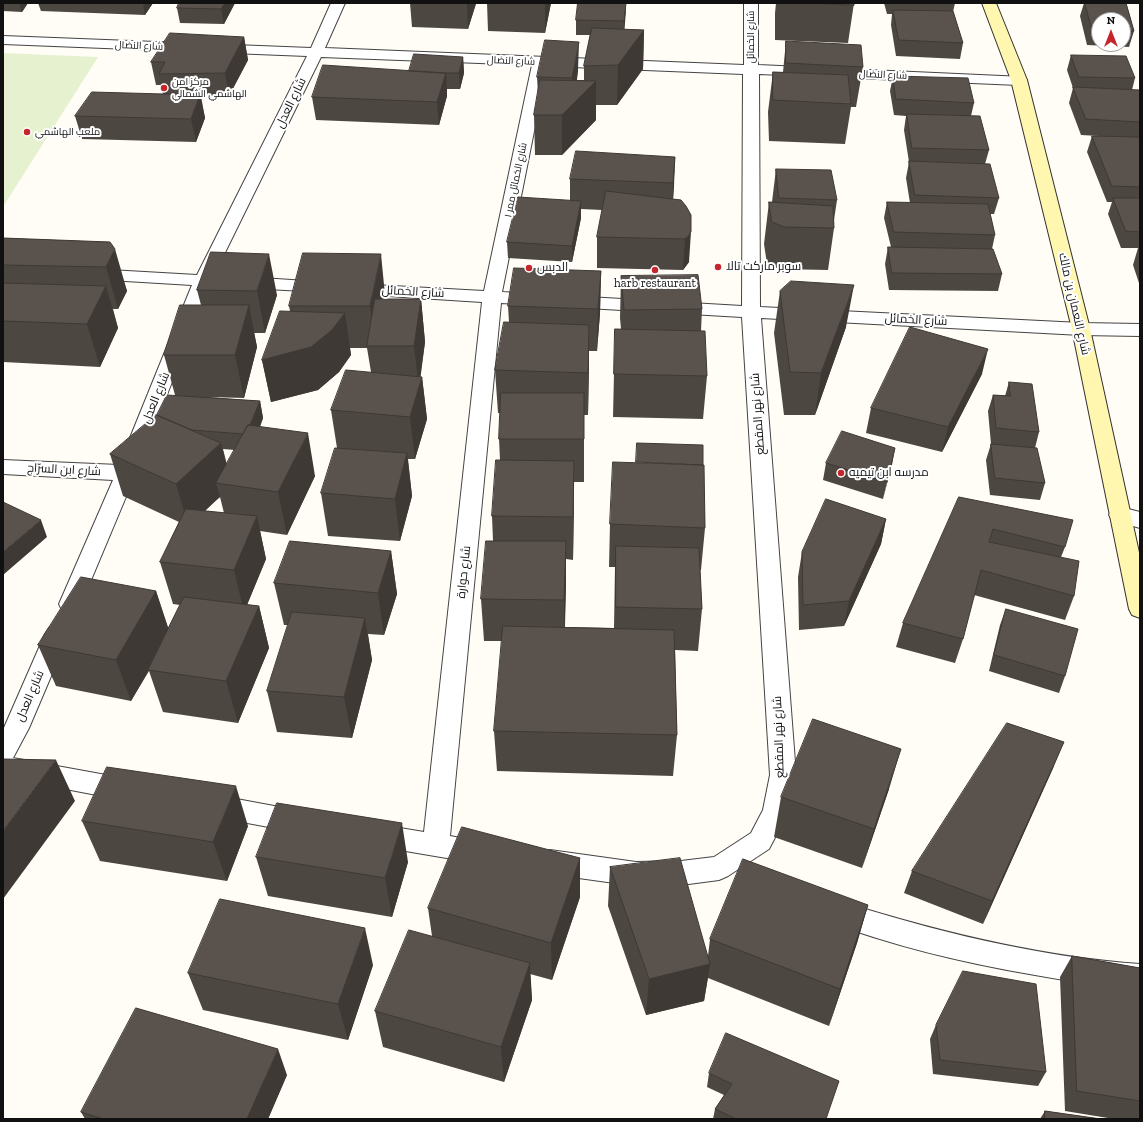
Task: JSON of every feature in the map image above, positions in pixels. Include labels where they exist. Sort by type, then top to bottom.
[{"type":"street","name":"شارع العدل","points":[[3,753],[17,728],[126,473],[203,280],[316,53],[338,3]]},
{"type":"street","name":"شارع الخمائل","points":[[751,3],[751,312]]},
{"type":"street","name":"شارع النعمان بن مالك","points":[[989,3],[1019,80],[1081,329],[1130,517],[1140,609]]},
{"type":"street","name":"شارع النضال","points":[[3,40],[1019,80]]},
{"type":"street","name":"شارع الخمائل ممر ١","points":[[492,297],[540,62]]},
{"type":"street","name":"شارع الخمائل","points":[[72,273],[751,312],[1081,329],[1140,330]]},
{"type":"street","name":"شارع حوارة","points":[[436,846],[492,297]]},
{"type":"street","name":"شارع نهر المقطع","points":[[357,832],[436,846],[636,874],[681,873],[718,868],[760,841],[776,811],[783,775],[751,312]]},
{"type":"street","name":"شارع ابن السرّاج","points":[[3,467],[126,473]]},
{"type":"street","points":[[3,767],[152,795]]},
{"type":"street","points":[[192,802],[326,826]]},
{"type":"street","points":[[718,868],[746,879]]},
{"type":"street","points":[[809,904],[875,926],[959,948],[1045,965],[1140,977]]},
{"type":"green space","name":"ملعب الهاشمي","points":[[3,53],[98,57],[3,207]]},
{"type":"building","points":[[179,3],[225,3],[221,9],[177,8]]},
{"type":"building","points":[[578,3],[626,3],[624,21],[576,20]]},
{"type":"building","points":[[814,3],[854,3],[854,5]]},
{"type":"building","points":[[1085,3],[1126,3],[1129,12],[1091,12],[1091,25]]},
{"type":"building","points":[[893,10],[953,11],[963,43],[899,40]]},
{"type":"building","points":[[1131,20],[1134,31],[1131,31]]},
{"type":"building","points":[[592,28],[644,30],[618,65],[584,66]]},
{"type":"building","points":[[170,33],[244,37],[225,73],[159,74],[165,62],[151,62]]},
{"type":"building","points":[[545,40],[579,42],[572,78],[537,77]]},
{"type":"building","points":[[786,41],[861,45],[863,67],[786,63]]},
{"type":"building","points":[[414,54],[463,57],[459,73],[409,71]]},
{"type":"building","points":[[1071,55],[1126,56],[1135,78],[1079,77]]},
{"type":"building","points":[[323,65],[446,73],[437,102],[312,97]]},
{"type":"building","points":[[773,72],[848,75],[851,104],[773,100]]},
{"type":"building","points":[[893,76],[968,78],[974,103],[896,99]]},
{"type":"building","points":[[540,80],[596,81],[562,115],[534,115]]},
{"type":"building","points":[[1073,87],[1140,90],[1140,122],[1086,119]]},
{"type":"building","points":[[92,92],[200,95],[191,119],[75,116]]},
{"type":"building","points":[[907,114],[980,116],[989,150],[912,148]]},
{"type":"building","points":[[1092,136],[1140,137],[1140,187],[1112,186]]},
{"type":"building","points":[[576,151],[675,157],[673,183],[570,179]]},
{"type":"building","points":[[909,161],[990,164],[999,198],[915,195]]},
{"type":"building","points":[[776,169],[831,170],[837,200],[779,198]]},
{"type":"building","points":[[606,191],[681,200],[691,215],[691,232],[685,239],[597,237]]},
{"type":"building","points":[[518,197],[581,201],[572,246],[507,242]]},
{"type":"building","points":[[1113,198],[1140,198],[1140,232],[1126,231]]},
{"type":"building","points":[[769,202],[833,206],[834,228],[784,227],[772,222]]},
{"type":"building","points":[[887,202],[988,204],[995,235],[894,232]]},
{"type":"building","points":[[3,238],[110,242],[115,249],[106,267],[3,265]]},
{"type":"building","points":[[888,247],[993,249],[1002,274],[892,273]]},
{"type":"building","points":[[211,252],[269,254],[257,291],[197,290]]},
{"type":"building","points":[[303,253],[381,254],[370,306],[289,306]]},
{"type":"building","points":[[514,268],[601,271],[598,309],[508,306]]},
{"type":"building","points":[[698,275],[702,309],[624,310],[621,276]]},
{"type":"building","points":[[791,281],[854,285],[821,373],[790,372],[780,291]]},
{"type":"building","points":[[3,283],[106,286],[87,324],[3,321]]},
{"type":"building","points":[[375,299],[421,299],[414,346],[367,346]]},
{"type":"building","points":[[180,305],[249,305],[235,355],[164,355]]},
{"type":"building","points":[[280,311],[345,313],[332,330],[311,347],[262,360]]},
{"type":"building","points":[[504,322],[589,325],[588,373],[495,370]]},
{"type":"building","points":[[910,327],[988,349],[948,427],[871,408]]},
{"type":"building","points":[[615,329],[705,331],[707,376],[614,374]]},
{"type":"building","points":[[346,370],[422,377],[410,417],[331,410]]},
{"type":"building","points":[[1009,382],[1032,384],[1039,432],[996,428],[993,395],[1010,396]]},
{"type":"building","points":[[501,393],[584,393],[584,439],[499,439]]},
{"type":"building","points":[[167,395],[260,401],[250,425],[248,425],[243,434],[192,430],[157,415]]},
{"type":"building","points":[[156,415],[221,443],[176,484],[110,454]]},
{"type":"building","points":[[248,425],[308,433],[278,492],[216,483]]},
{"type":"building","points":[[842,431],[895,448],[887,482],[826,463]]},
{"type":"building","points":[[637,443],[703,445],[703,465],[636,462]]},
{"type":"building","points":[[991,444],[1037,448],[1045,483],[995,478]]},
{"type":"building","points":[[335,448],[407,453],[395,499],[321,493]]},
{"type":"building","points":[[496,460],[574,461],[573,517],[492,516]]},
{"type":"building","points":[[613,462],[704,465],[705,528],[610,524]]},
{"type":"building","points":[[959,497],[1073,520],[1065,547],[993,529],[989,542],[1079,561],[1074,596],[981,570],[963,639],[903,623]]},
{"type":"building","points":[[826,499],[886,519],[849,601],[803,605],[802,552]]},
{"type":"building","points":[[3,502],[41,520],[3,552]]},
{"type":"building","points":[[186,509],[257,516],[234,570],[160,562]]},
{"type":"building","points":[[290,541],[391,551],[378,593],[274,583]]},
{"type":"building","points":[[486,541],[566,541],[564,600],[481,599]]},
{"type":"building","points":[[616,546],[699,548],[702,609],[616,607]]},
{"type":"building","points":[[81,577],[156,591],[116,660],[38,645]]},
{"type":"building","points":[[184,597],[259,606],[226,681],[148,670]]},
{"type":"building","points":[[1006,609],[1078,629],[1065,676],[994,655]]},
{"type":"building","points":[[292,612],[365,618],[344,697],[267,691]]},
{"type":"building","points":[[503,626],[674,630],[677,735],[494,731]]},
{"type":"building","points":[[813,719],[901,749],[874,829],[781,797]]},
{"type":"building","points":[[1007,723],[1064,742],[992,901],[912,871]]},
{"type":"building","points":[[3,759],[56,760],[3,831]]},
{"type":"building","points":[[107,767],[236,786],[213,842],[82,821]]},
{"type":"building","points":[[277,803],[402,823],[385,878],[256,857]]},
{"type":"building","points":[[462,827],[580,858],[551,943],[428,908]]},
{"type":"building","points":[[680,858],[710,964],[649,979],[610,867]]},
{"type":"building","points":[[743,859],[868,905],[840,989],[710,939]]},
{"type":"building","points":[[220,899],[365,928],[338,1004],[188,973]]},
{"type":"building","points":[[409,930],[530,963],[501,1047],[375,1011]]},
{"type":"building","points":[[1072,956],[1140,968],[1140,1101],[1077,1091]]},
{"type":"building","points":[[963,971],[1036,984],[1046,1072],[940,1060],[936,1025]]},
{"type":"building","points":[[136,1008],[278,1049],[247,1119],[103,1119],[81,1112]]},
{"type":"building","points":[[726,1033],[839,1081],[826,1119],[736,1119],[715,1109],[732,1084],[709,1073]]},
{"type":"building","points":[[1045,1111],[1101,1119],[1045,1119]]},
{"type":"place","name":"مركز امن الهاشمي الشمالي","points":[[164,88]]},
{"type":"place","name":"ملعب الهاشمي","points":[[27,132]]},
{"type":"place","name":"سوبر ماركت تالا","points":[[718,267]]},
{"type":"place","name":"الدبس","points":[[529,268]]},
{"type":"place","name":"harb restaurant","points":[[655,270]]},
{"type":"place","name":"مدرسه ابن تيميه","points":[[841,473]]}]
